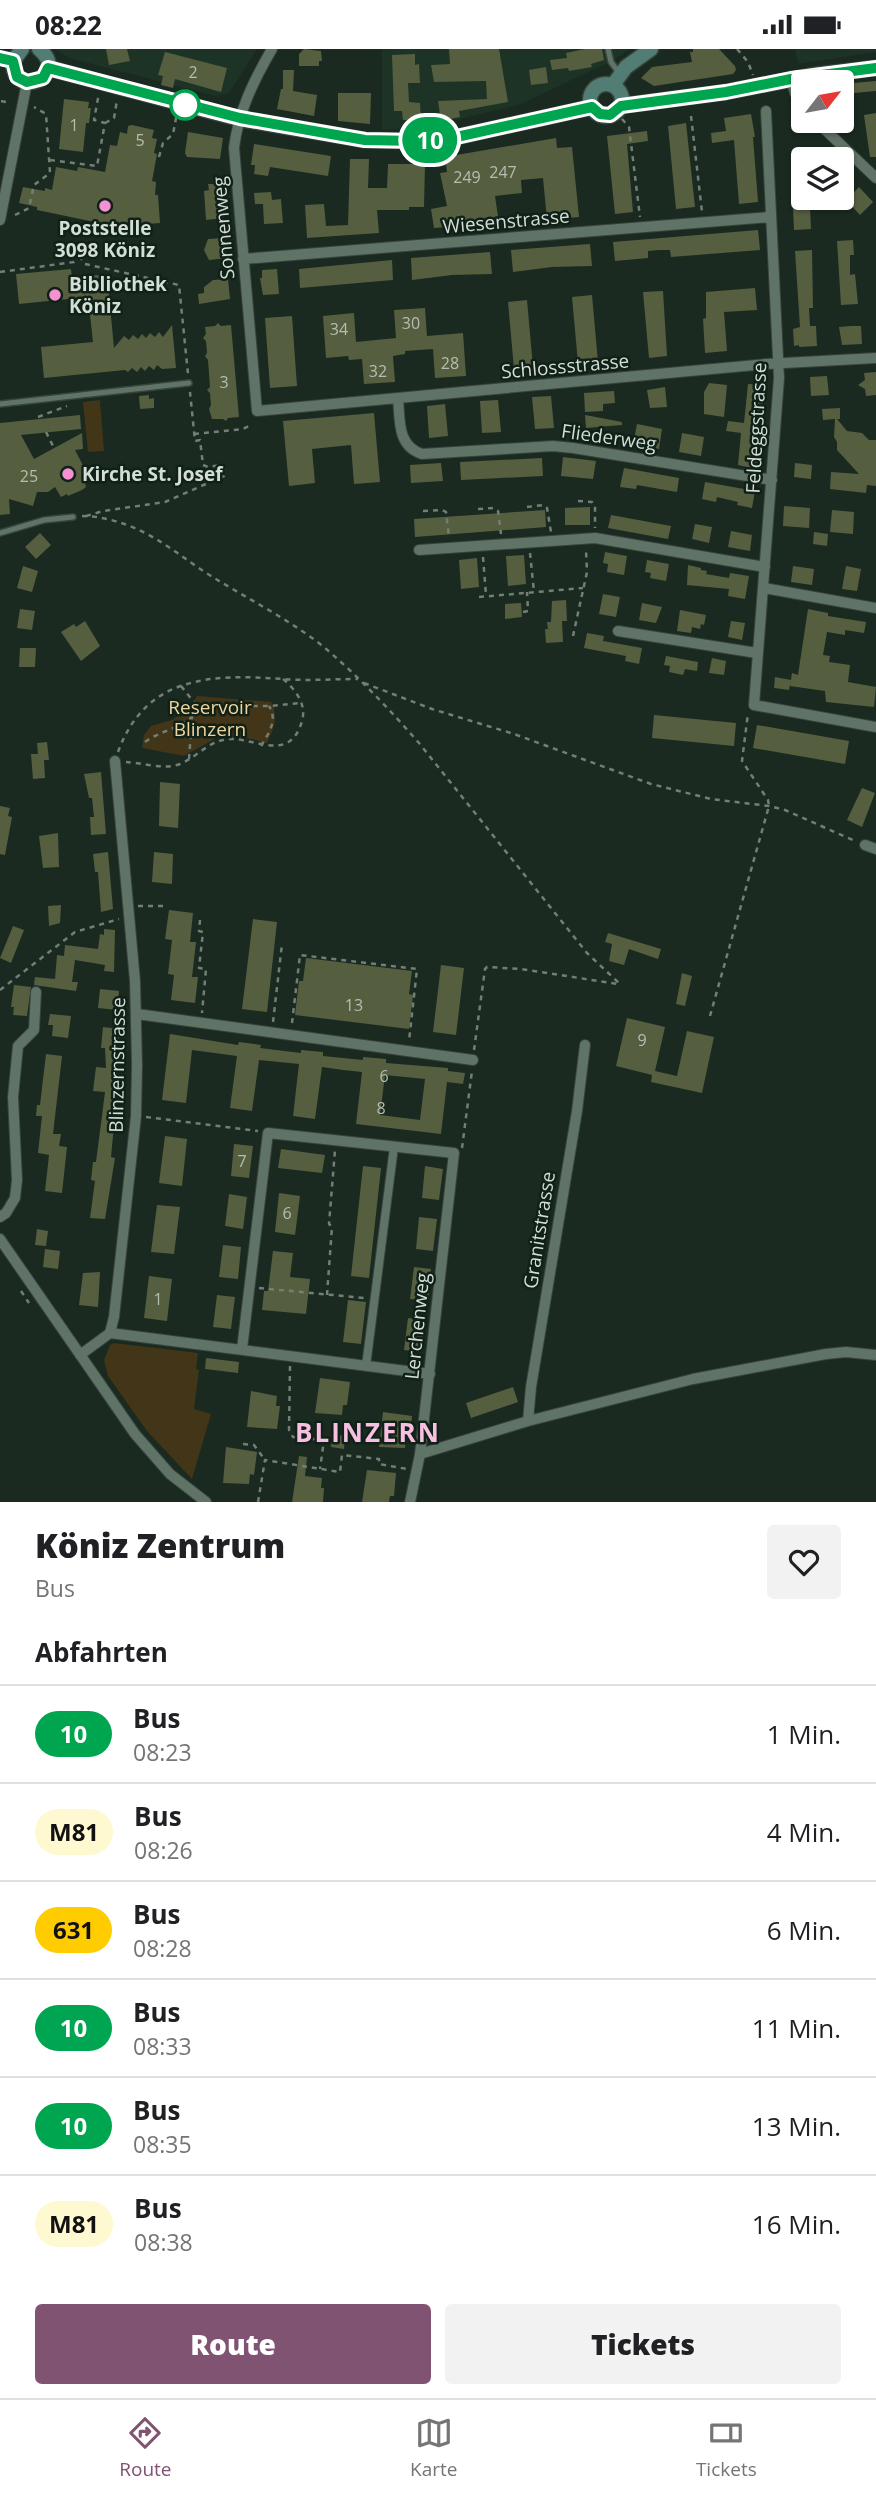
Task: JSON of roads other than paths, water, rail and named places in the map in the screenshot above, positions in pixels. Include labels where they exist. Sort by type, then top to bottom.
[{"type":"main road","points":[[22,49],[6,60],[17,77],[27,82],[43,78],[48,68],[47,57],[40,49]]},
{"type":"main road","points":[[651,49],[630,63],[617,80],[596,88],[591,97],[595,111],[605,115],[615,112],[621,106],[726,92],[791,79]]},
{"type":"main road","points":[[48,68],[240,118],[381,141],[435,140],[477,134],[592,107]]},
{"type":"main road","points":[[854,71],[876,68]]},
{"type":"main road","points":[[617,80],[621,106]]},
{"type":"street","name":"Sonnenweg","points":[[257,411],[234,149],[236,129],[251,87],[272,49]]},
{"type":"street","points":[[0,221],[27,82]]},
{"type":"street","name":"Feldeggstrasse","points":[[766,111],[779,378],[754,705],[876,727]]},
{"type":"street","points":[[829,133],[876,178]]},
{"type":"street","name":"Wiesenstrasse","points":[[243,259],[771,217]]},
{"type":"street","name":"Schlossstrasse","points":[[257,411],[778,363],[876,358]]},
{"type":"street","name":"Fliederweg","points":[[398,398],[403,439],[411,449],[422,454],[553,446],[772,480]]},
{"type":"street","points":[[419,550],[590,538],[765,567]]},
{"type":"street","points":[[764,588],[876,608]]},
{"type":"street","points":[[618,631],[757,653]]},
{"type":"street","name":"Blinzernstrasse","points":[[110,1333],[116,1303],[136,1116],[137,1014],[115,761]]},
{"type":"street","points":[[864,845],[876,849]]},
{"type":"street","points":[[0,1217],[6,1213],[15,1198],[17,1179],[13,1097],[18,1046],[34,1030],[36,992]]},
{"type":"street","points":[[137,1014],[473,1060]]},
{"type":"street","name":"Granitstrasse","points":[[528,1421],[531,1387],[577,1111],[585,1045]]},
{"type":"street","points":[[242,1349],[268,1133],[394,1147],[366,1366]]},
{"type":"street","name":"Lerchenweg","points":[[394,1147],[454,1153],[420,1454],[410,1502]]},
{"type":"street","points":[[0,1240],[154,1457],[206,1502]]},
{"type":"street","points":[[80,1355],[110,1333],[430,1374]]},
{"type":"street","points":[[420,1454],[528,1421],[693,1379],[826,1354],[846,1352],[876,1355]]},
{"type":"lane","points":[[608,49],[617,80]]},
{"type":"lane","points":[[0,404],[189,383]]},
{"type":"lane","points":[[0,533],[44,520],[73,517]]},
{"type":"place","name":"Poststelle 3098 Köniz","points":[[105,206]]},
{"type":"place","name":"Bibliothek Köniz","points":[[55,295]]},
{"type":"place","name":"Kirche St. Josef","points":[[68,474]]},
{"type":"district","name":"BLINZERN","points":[[368,1432]]},
{"type":"park label","name":"Reservoir Blinzern","points":[[210,718]]}]
